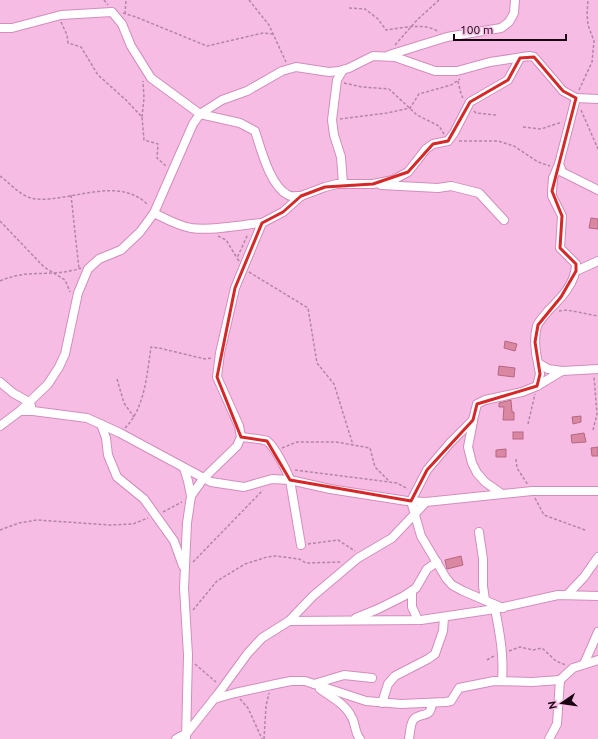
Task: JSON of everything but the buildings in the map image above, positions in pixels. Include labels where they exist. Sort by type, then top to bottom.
[{"type":"street","points":[[385,57],[447,37],[501,28],[509,22],[514,13],[515,0]]},
{"type":"street","points":[[0,28],[12,28],[56,16],[112,12],[122,24],[131,46],[152,78],[200,114],[240,123],[255,131],[268,169],[278,187],[289,196],[300,196],[325,187],[342,184],[373,184],[438,188],[451,186],[479,194],[504,220]]},
{"type":"street","points":[[0,426],[20,411],[48,384],[65,354],[78,293],[88,269],[99,259],[121,250],[140,232],[154,213],[193,124],[200,114],[222,100],[247,91],[282,71],[296,67],[329,72],[343,70],[373,56],[395,57],[435,71],[457,71],[490,62],[534,57],[563,91],[576,98],[598,99]]},
{"type":"street","points":[[373,184],[393,180],[408,172],[426,149],[433,144],[448,141],[454,133],[470,102],[508,80],[520,58]]},
{"type":"street","points":[[342,184],[341,156],[334,135],[332,120],[337,80],[343,70]]},
{"type":"street","points":[[538,386],[540,374],[535,342],[538,325],[561,297],[576,272],[576,264],[560,248],[562,216],[552,196],[552,191],[553,178],[558,166],[576,98]]},
{"type":"street","points":[[558,166],[562,172],[598,190]]},
{"type":"street","points":[[154,213],[173,222],[191,228],[211,228],[262,223],[283,212],[300,196]]},
{"type":"street","points":[[191,496],[203,478],[237,446],[242,437],[239,426],[217,377],[219,357],[235,288],[262,223]]},
{"type":"street","points":[[576,272],[598,261]]},
{"type":"street","points":[[538,363],[548,369],[562,371],[594,369]]},
{"type":"street","points":[[502,494],[485,482],[477,473],[472,463],[468,447],[477,404],[485,400],[522,392],[538,386],[562,371]]},
{"type":"street","points":[[0,382],[13,393],[29,402],[33,411]]},
{"type":"street","points":[[20,411],[33,411],[88,418],[120,433],[211,482],[244,487],[272,479],[290,480],[330,489],[426,502],[532,491],[598,491]]},
{"type":"street","points":[[473,420],[450,443],[428,470],[411,501],[422,536],[446,578],[452,585],[485,600],[499,609]]},
{"type":"street","points":[[101,424],[106,438],[108,455],[118,477],[144,499],[156,515],[174,541],[185,571]]},
{"type":"street","points":[[242,437],[267,441],[275,450],[287,471],[290,480],[301,545]]},
{"type":"street","points":[[184,468],[191,496],[187,523],[184,588],[188,655],[186,736]]},
{"type":"street","points":[[176,739],[186,736],[248,653],[262,638],[288,621],[313,596],[355,561],[392,538],[426,502]]},
{"type":"street","points":[[478,532],[483,558],[483,586],[485,600]]},
{"type":"street","points":[[567,595],[598,557]]},
{"type":"street","points":[[351,620],[378,609],[416,588],[427,569],[437,562]]},
{"type":"street","points":[[412,590],[412,607],[418,620]]},
{"type":"street","points":[[288,621],[418,620],[499,609],[558,595],[598,596]]},
{"type":"street","points":[[499,609],[503,663],[502,681]]},
{"type":"street","points":[[382,703],[388,684],[395,676],[435,654],[443,631],[444,617]]},
{"type":"street","points":[[584,664],[598,632]]},
{"type":"street","points":[[214,699],[235,692],[291,681],[306,681],[366,702],[401,704],[432,703],[451,701],[459,688],[494,681],[532,682],[560,680],[573,668],[598,660]]},
{"type":"street","points":[[314,684],[344,675],[372,678]]},
{"type":"street","points":[[549,739],[557,724],[560,680]]},
{"type":"street","points":[[314,684],[351,714],[354,721],[355,731],[360,739]]},
{"type":"street","points":[[409,739],[413,721],[416,718],[429,714],[432,703]]},
{"type":"path","points":[[249,0],[269,25],[290,69]]},
{"type":"path","points":[[395,45],[410,27],[439,0]]},
{"type":"path","points":[[588,0],[588,25],[594,41],[592,62],[576,98],[598,149]]},
{"type":"path","points":[[349,8],[365,9],[378,19],[386,30],[410,27],[432,27],[447,37]]},
{"type":"path","points":[[112,12],[136,17],[207,46],[263,33],[273,34]]},
{"type":"path","points":[[56,16],[62,24],[68,43],[81,48],[98,75],[142,116]]},
{"type":"path","points":[[332,120],[387,113],[410,108],[419,94],[451,85],[465,75]]},
{"type":"path","points":[[143,78],[144,98],[142,116],[144,140],[158,144],[157,158],[172,171]]},
{"type":"path","points":[[337,80],[351,85],[389,89],[417,115],[439,126],[448,141],[498,141],[514,146],[538,162],[558,166]]},
{"type":"path","points":[[523,128],[541,129],[571,119]]},
{"type":"path","points":[[0,176],[23,195],[35,199],[84,193],[120,191],[133,194],[147,204],[154,213]]},
{"type":"path","points":[[71,195],[79,269],[84,279]]},
{"type":"path","points":[[0,221],[44,267],[65,280],[76,302]]},
{"type":"path","points":[[213,233],[226,240],[237,258]]},
{"type":"path","points":[[0,281],[26,274],[54,273],[79,269],[85,266]]},
{"type":"path","points":[[243,269],[308,308],[317,363],[334,384],[353,445]]},
{"type":"path","points":[[559,311],[567,310],[598,316]]},
{"type":"path","points":[[120,433],[131,422],[141,400],[151,348],[159,348],[205,359],[219,357]]},
{"type":"path","points":[[592,430],[597,414],[594,369]]},
{"type":"path","points":[[117,379],[124,403],[134,417]]},
{"type":"path","points":[[528,424],[538,386]]},
{"type":"path","points":[[275,450],[296,442],[336,442],[370,448],[375,467],[390,482]]},
{"type":"path","points":[[516,459],[517,468],[532,491],[544,515],[584,530]]},
{"type":"path","points":[[287,471],[298,469],[397,483],[415,493]]},
{"type":"path","points":[[185,571],[265,489]]},
{"type":"path","points":[[0,530],[18,523],[37,520],[110,526],[133,524],[170,510],[191,496]]},
{"type":"path","points":[[301,545],[338,540],[362,556]]},
{"type":"path","points":[[186,620],[217,581],[245,564],[267,557],[276,556],[299,559],[306,563],[355,561]]},
{"type":"path","points":[[486,660],[520,647],[533,650],[542,648],[556,661],[573,668]]},
{"type":"path","points":[[264,739],[266,706],[271,685]]},
{"type":"highlighted area","points":[[534,57],[563,91],[576,98],[552,191],[562,216],[560,248],[576,264],[576,271],[561,297],[538,325],[535,342],[540,374],[537,386],[477,404],[473,420],[427,470],[411,501],[290,480],[267,441],[241,437],[217,377],[235,288],[262,223],[283,212],[301,196],[325,187],[373,184],[408,172],[433,144],[448,141],[470,102],[508,80],[520,58]]}]
